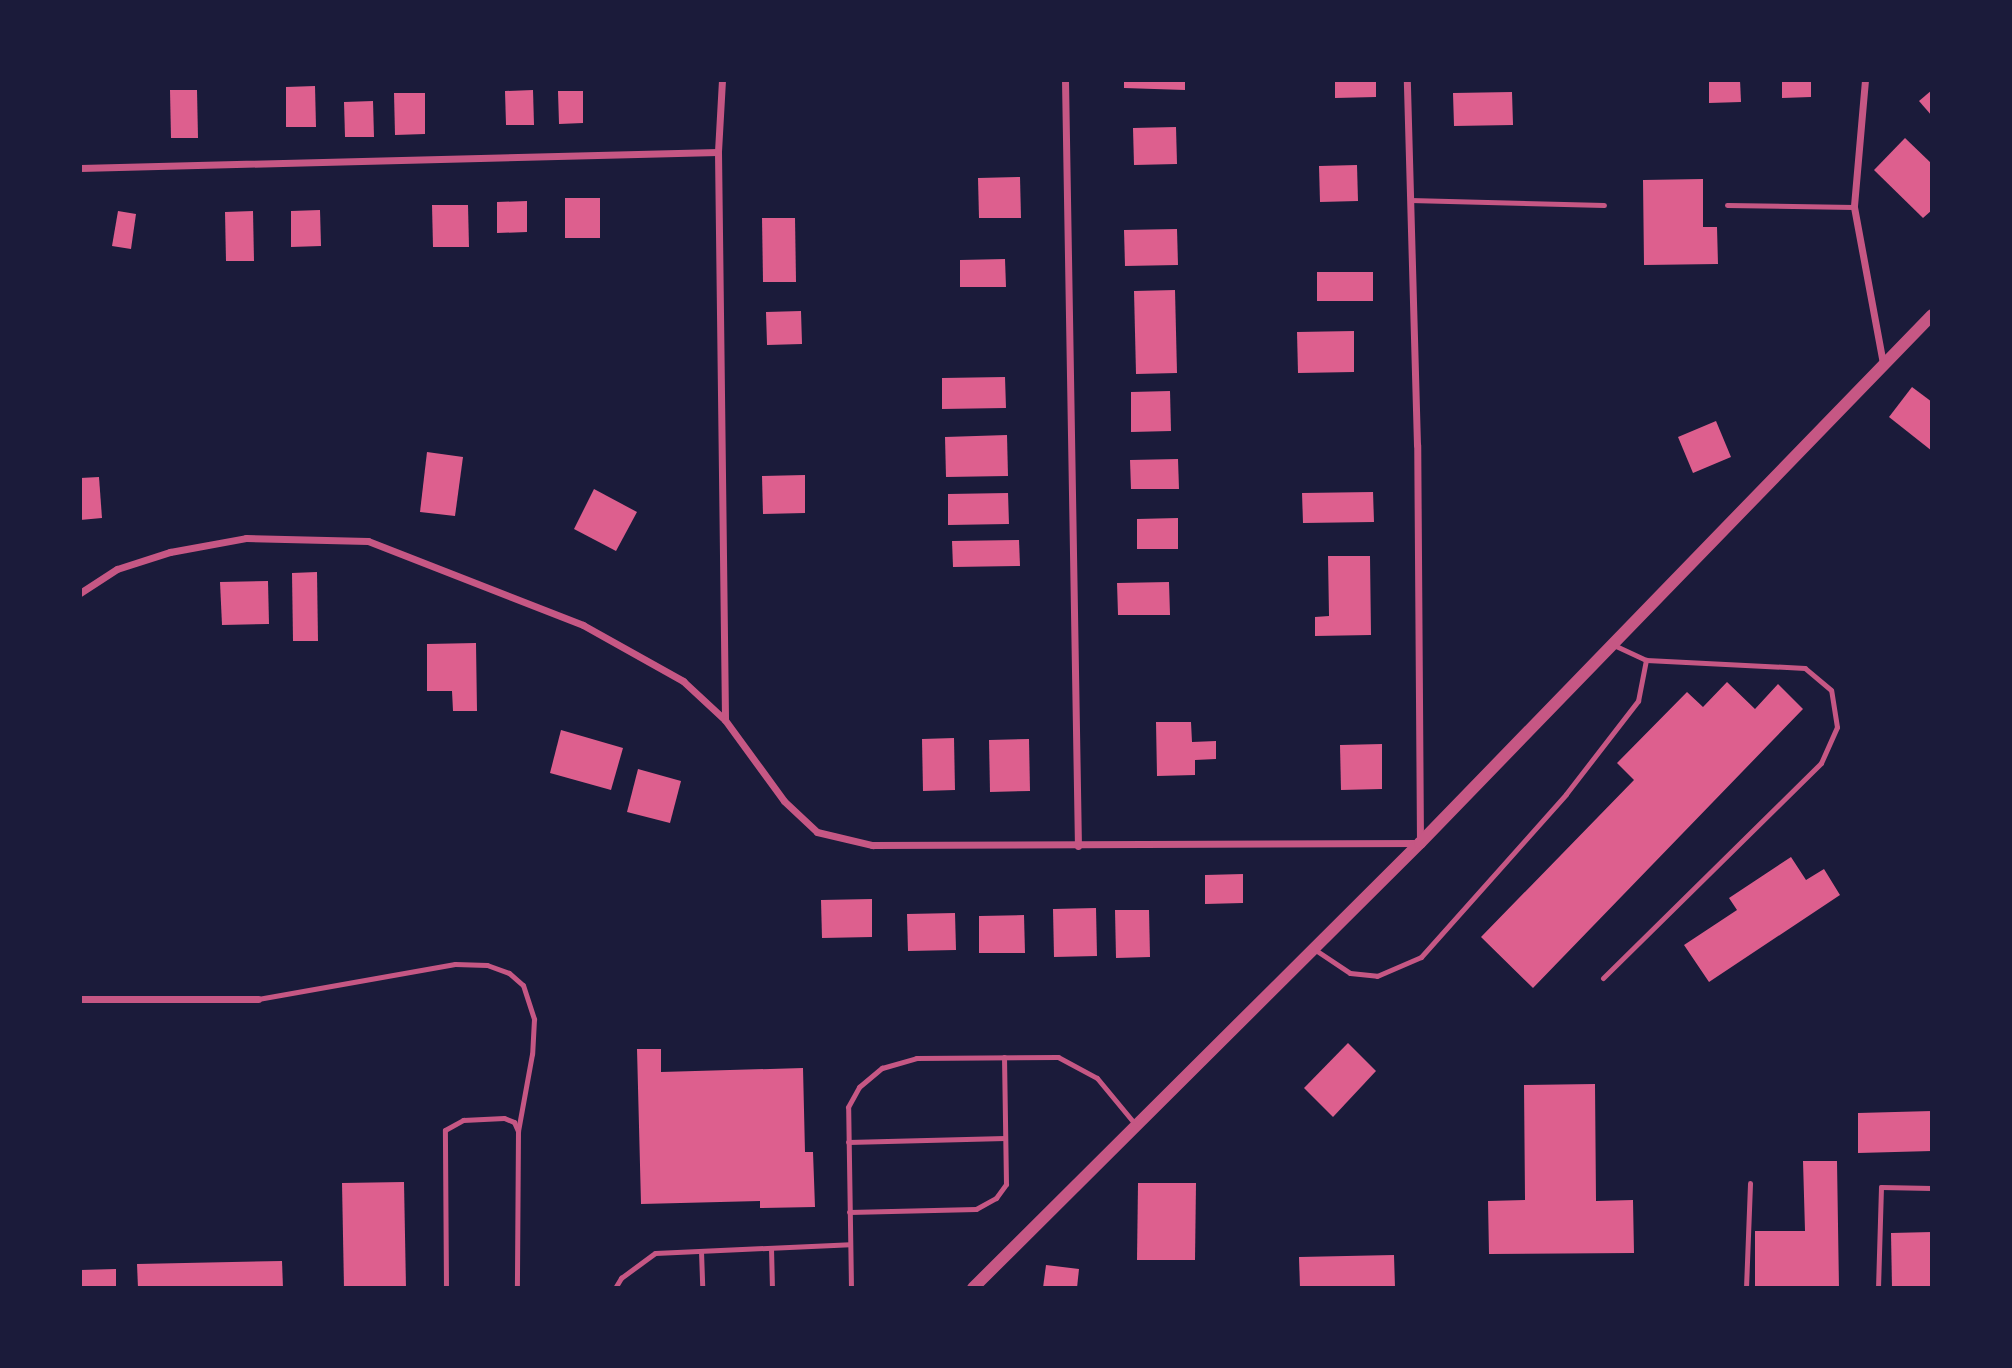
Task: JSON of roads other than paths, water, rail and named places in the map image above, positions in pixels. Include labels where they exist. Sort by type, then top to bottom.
[{"type":"street","points":[[722,80],[718,152],[725,720]]},
{"type":"street","points":[[1065,80],[1078,846]]},
{"type":"street","points":[[1407,80],[1420,843]]},
{"type":"street","points":[[1865,80],[1854,207],[1883,364]]},
{"type":"street","points":[[80,168],[718,152]]},
{"type":"street","points":[[973,1287],[1420,843],[1931,315]]},
{"type":"street","points":[[80,593],[117,569],[170,552],[233,541],[368,541],[583,625],[683,681],[725,720],[784,801],[817,832],[872,845],[1420,843]]},
{"type":"street","points":[[80,999],[258,999]]},
{"type":"lane","points":[[1410,200],[1604,205]]},
{"type":"lane","points":[[1727,205],[1854,207]]},
{"type":"lane","points":[[1603,978],[1821,763],[1837,727],[1831,690],[1805,668],[1646,660],[1612,644]]},
{"type":"lane","points":[[1314,949],[1350,973],[1377,976],[1421,957],[1566,793],[1638,701],[1646,660]]},
{"type":"lane","points":[[258,999],[455,964],[487,965],[509,973],[523,985],[534,1019],[533,1054],[518,1131],[517,1287]]},
{"type":"lane","points":[[849,1212],[976,1209],[996,1198],[1006,1184],[1003,1057]]},
{"type":"lane","points":[[851,1287],[848,1107],[859,1087],[882,1068],[916,1058],[1058,1057],[1078,1065],[1097,1078],[1136,1125]]},
{"type":"lane","points":[[446,1287],[445,1130],[463,1120],[505,1118],[514,1122],[518,1131]]},
{"type":"lane","points":[[848,1142],[1005,1138]]},
{"type":"lane","points":[[1746,1287],[1750,1183]]},
{"type":"lane","points":[[1878,1287],[1881,1187],[1931,1188]]},
{"type":"lane","points":[[615,1287],[621,1278],[655,1253],[850,1244]]},
{"type":"lane","points":[[771,1248],[772,1287]]},
{"type":"lane","points":[[701,1251],[702,1287]]}]
